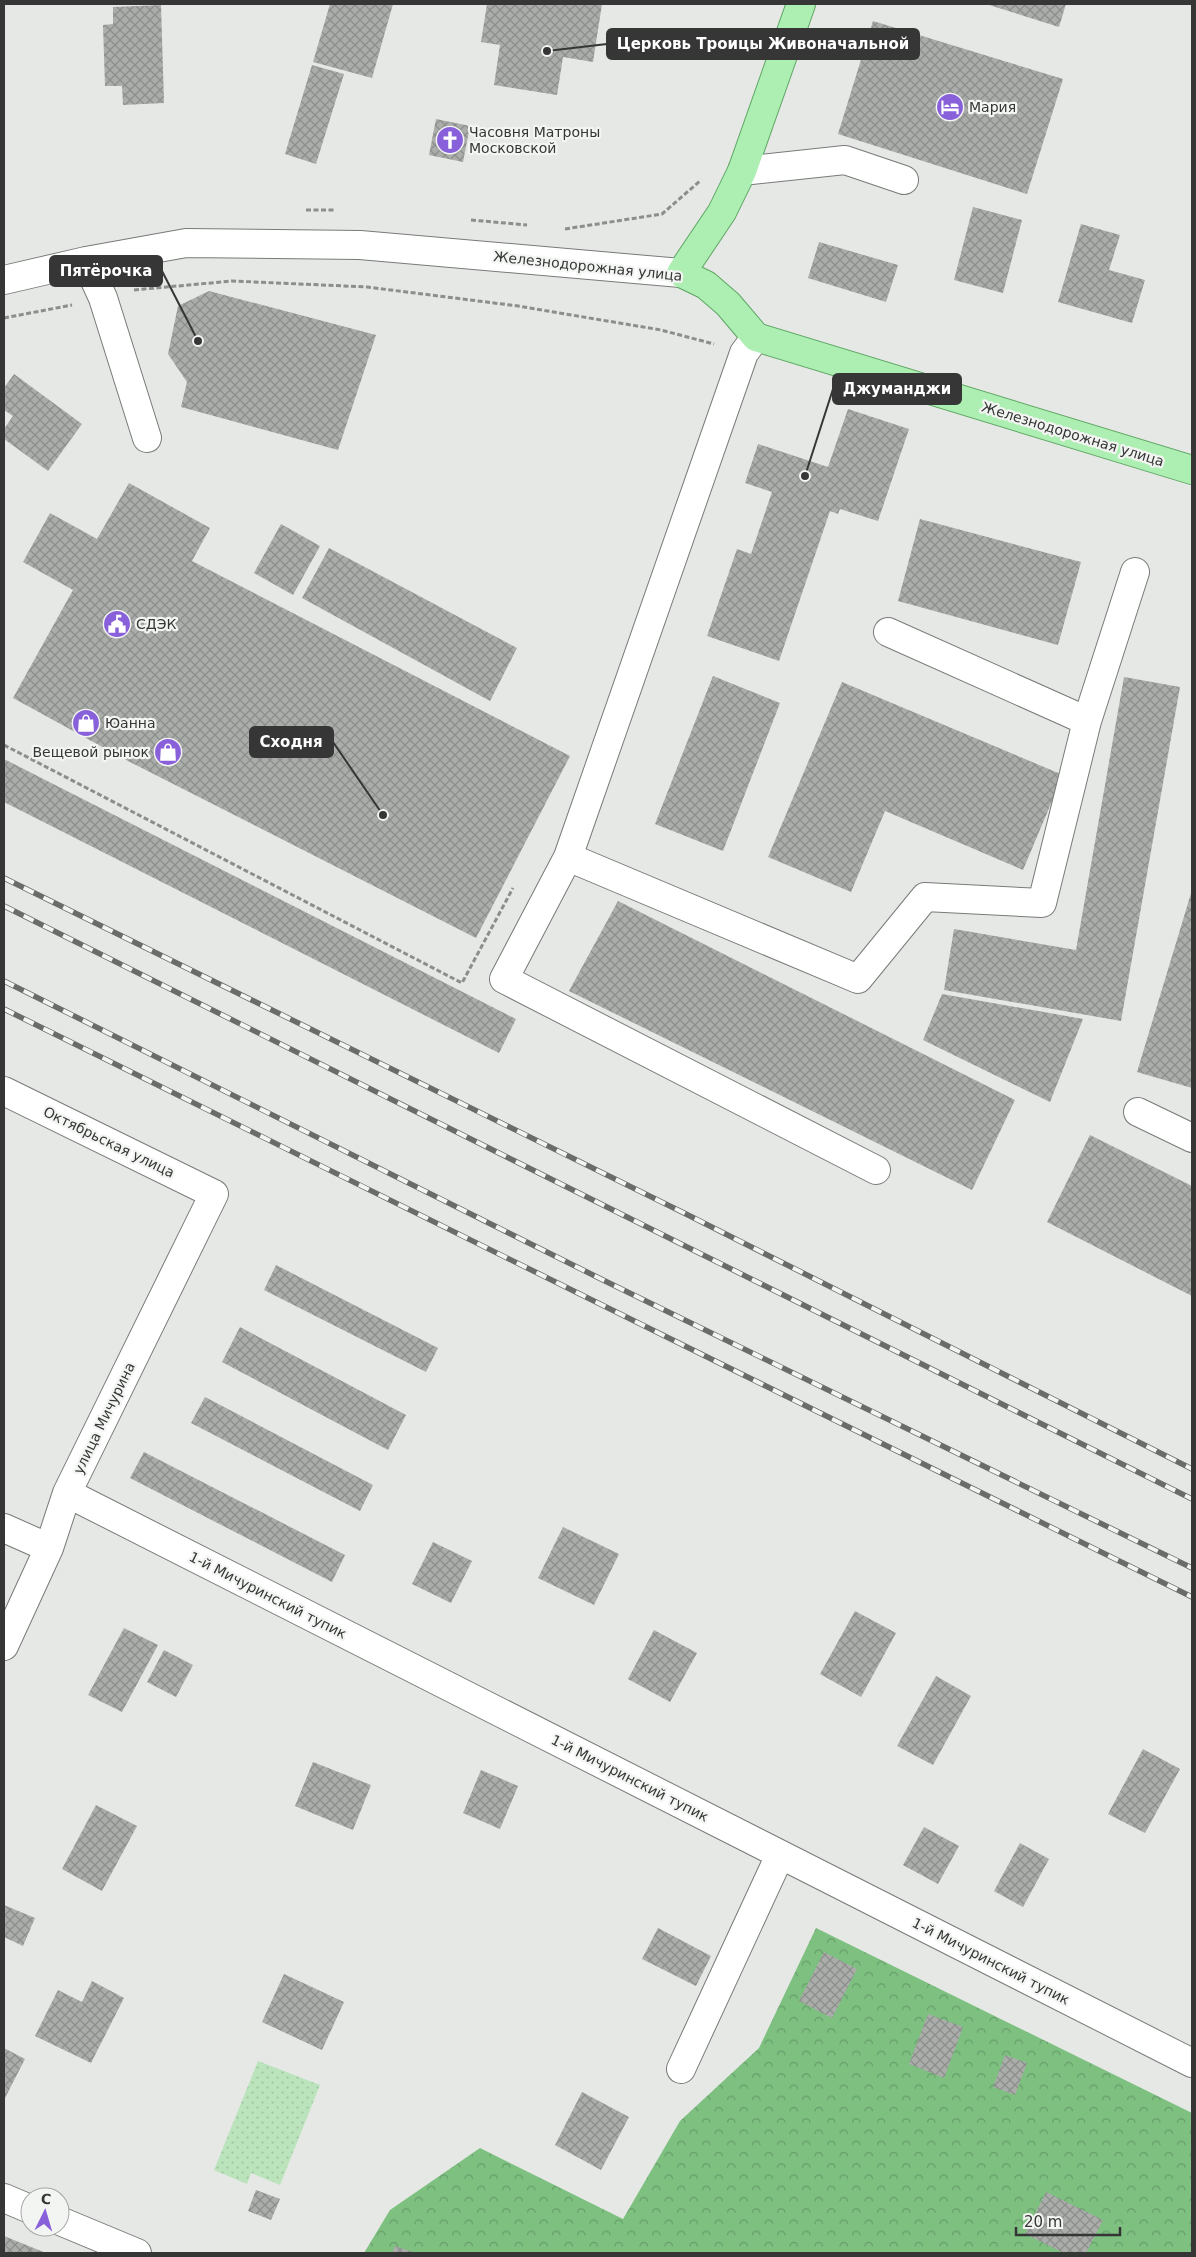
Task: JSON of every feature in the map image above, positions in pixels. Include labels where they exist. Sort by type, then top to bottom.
[{"type":"main road","points":[[681,273],[722,212],[742,171],[801,4]]},
{"type":"main road","name":"Железнодорожная улица","points":[[681,273],[706,285],[728,304],[750,345],[1192,470]]},
{"type":"street","points":[[742,171],[845,160],[904,180]]},
{"type":"street","name":"Железнодорожная улица","points":[[4,280],[86,261],[186,243],[360,245],[681,273]]},
{"type":"street","points":[[86,261],[102,298],[147,438]]},
{"type":"street","points":[[750,345],[568,857],[504,978],[876,1170]]},
{"type":"street","points":[[568,857],[858,979],[925,897],[1042,903],[1087,721],[1135,572]]},
{"type":"street","points":[[888,632],[1087,721]]},
{"type":"street","name":"Октябрьская улица","points":[[4,1091],[214,1194]]},
{"type":"street","points":[[1138,1112],[1192,1138]]},
{"type":"street","name":"улица Мичурина","points":[[4,1646],[49,1548],[67,1493],[214,1194]]},
{"type":"street","name":"1-й Мичуринский тупик","points":[[67,1493],[1192,2063]]},
{"type":"street","points":[[4,1528],[49,1548]]},
{"type":"street","points":[[681,2069],[780,1854]]},
{"type":"street","points":[[4,2198],[20,2205]]},
{"type":"street","points":[[70,2225],[137,2253]]},
{"type":"path","points":[[563,229],[662,214],[701,181]]},
{"type":"path","points":[[304,210],[342,211]]},
{"type":"path","points":[[468,220],[535,226]]},
{"type":"path","points":[[4,318],[102,298],[122,292],[232,281],[367,287],[518,306],[661,330],[696,338],[750,345]]},
{"type":"path","points":[[4,745],[462,983],[513,887]]},
{"type":"green space","points":[[816,1928],[1192,2113],[1192,2253],[364,2253],[390,2210],[480,2148],[623,2219],[680,2121],[759,2048]]},
{"type":"green space","points":[[258,2061],[320,2085],[280,2185],[251,2173],[247,2184],[214,2170]]},
{"type":"building","points":[[330,4],[393,4],[372,78],[313,62]]},
{"type":"building","points":[[487,4],[602,4],[593,62],[563,57],[557,95],[494,85],[500,45],[481,42]]},
{"type":"building","points":[[986,4],[1066,4],[1059,27]]},
{"type":"building","points":[[161,5],[164,103],[123,105],[122,86],[105,86],[103,25],[113,24],[113,7]]},
{"type":"building","name":"Мария","points":[[873,21],[1063,79],[1027,194],[838,134]]},
{"type":"building","points":[[312,65],[344,74],[316,164],[285,154]]},
{"type":"building","name":"Часовня Матроны Московской","points":[[436,119],[470,126],[463,162],[429,155]]},
{"type":"building","points":[[973,207],[1022,220],[1003,293],[954,280]]},
{"type":"building","points":[[1081,224],[1120,235],[1109,270],[1145,280],[1132,323],[1058,302]]},
{"type":"building","points":[[819,242],[898,265],[886,302],[808,278]]},
{"type":"building","points":[[209,291],[376,335],[338,450],[181,407],[187,382],[168,354],[178,306]]},
{"type":"building","points":[[14,374],[82,424],[48,471],[4,439],[4,429],[13,416],[4,410],[4,388]]},
{"type":"building","points":[[848,409],[909,429],[878,521],[840,509],[838,514],[830,511],[779,661],[707,636],[737,549],[751,554],[772,492],[745,483],[758,444],[828,467]]},
{"type":"building","points":[[129,483],[210,528],[192,561],[570,756],[476,938],[128,761],[13,698],[73,590],[23,562],[50,513],[97,539]]},
{"type":"building","points":[[920,519],[1081,562],[1058,645],[898,601]]},
{"type":"building","points":[[281,524],[320,546],[293,595],[254,573]]},
{"type":"building","points":[[329,548],[517,648],[490,701],[302,598]]},
{"type":"building","points":[[713,676],[780,703],[723,851],[655,824]]},
{"type":"building","points":[[1124,677],[1180,687],[1121,1021],[944,990],[954,929],[1076,950]]},
{"type":"building","points":[[842,682],[1063,775],[1023,870],[885,811],[851,892],[768,857]]},
{"type":"building","points":[[4,759],[516,1019],[499,1053],[4,802]]},
{"type":"building","points":[[1192,890],[1192,1088],[1137,1072]]},
{"type":"building","points":[[618,901],[1015,1100],[972,1190],[569,991]]},
{"type":"building","points":[[942,994],[1083,1019],[1050,1102],[923,1040]]},
{"type":"building","points":[[1090,1135],[1192,1186],[1192,1296],[1047,1222]]},
{"type":"building","points":[[276,1265],[438,1348],[426,1372],[264,1290]]},
{"type":"building","points":[[240,1327],[406,1415],[388,1450],[222,1362]]},
{"type":"building","points":[[205,1397],[373,1485],[360,1511],[191,1423]]},
{"type":"building","points":[[144,1452],[345,1555],[332,1582],[130,1478]]},
{"type":"building","points":[[563,1527],[619,1554],[594,1605],[538,1578]]},
{"type":"building","points":[[433,1542],[472,1561],[451,1603],[412,1584]]},
{"type":"building","points":[[855,1611],[896,1633],[861,1697],[820,1674]]},
{"type":"building","points":[[124,1628],[158,1645],[122,1712],[88,1695]]},
{"type":"building","points":[[654,1630],[697,1653],[670,1702],[628,1679]]},
{"type":"building","points":[[164,1650],[193,1665],[176,1697],[147,1682]]},
{"type":"building","points":[[936,1676],[971,1696],[933,1765],[897,1746]]},
{"type":"building","points":[[1143,1749],[1180,1769],[1145,1833],[1108,1814]]},
{"type":"building","points":[[313,1762],[371,1785],[353,1830],[295,1806]]},
{"type":"building","points":[[481,1770],[518,1786],[500,1829],[463,1813]]},
{"type":"building","points":[[96,1805],[137,1826],[102,1891],[62,1869]]},
{"type":"building","points":[[924,1827],[959,1846],[938,1884],[903,1865]]},
{"type":"building","points":[[1020,1843],[1049,1859],[1023,1907],[994,1891]]},
{"type":"building","points":[[4,1905],[35,1918],[23,1946],[4,1937]]},
{"type":"building","points":[[658,1928],[711,1956],[696,1986],[642,1959]]},
{"type":"building","points":[[824,1952],[857,1969],[832,2018],[799,2001]]},
{"type":"building","points":[[284,1974],[344,2002],[322,2050],[262,2022]]},
{"type":"building","points":[[92,1981],[124,1998],[91,2063],[35,2036],[58,1990],[82,2002]]},
{"type":"building","points":[[928,2014],[963,2027],[944,2078],[909,2064]]},
{"type":"building","points":[[4,2048],[25,2059],[4,2100]]},
{"type":"building","points":[[1005,2055],[1027,2063],[1015,2095],[993,2087]]},
{"type":"building","points":[[582,2092],[629,2117],[601,2170],[555,2145]]},
{"type":"building","points":[[256,2190],[280,2199],[271,2220],[248,2211]]},
{"type":"building","points":[[1046,2192],[1103,2220],[1086,2253],[1064,2253],[1025,2234]]},
{"type":"building","points":[[4,2236],[46,2253],[4,2253]]},
{"type":"building","points":[[395,2246],[416,2253],[392,2253]]},
{"type":"railway","points":[[4,878],[684,1213],[1192,1469]]},
{"type":"railway","points":[[4,906],[1192,1499]]},
{"type":"railway","points":[[4,981],[603,1280],[1192,1568]]},
{"type":"railway","points":[[4,1009],[1192,1597]]},
{"type":"place","name":"Церковь Троицы Живоначальной","points":[[547,51]]},
{"type":"place","name":"Мария","points":[[950,107]]},
{"type":"place","name":"Часовня Матроны Московской","points":[[450,140]]},
{"type":"place","name":"Пятёрочка","points":[[198,341]]},
{"type":"place","name":"Джуманджи","points":[[805,476]]},
{"type":"place","name":"СДЭК","points":[[117,624]]},
{"type":"place","name":"Юанна","points":[[86,723]]},
{"type":"place","name":"Вещевой рынок","points":[[168,752]]},
{"type":"place","name":"Сходня","points":[[383,815]]}]
